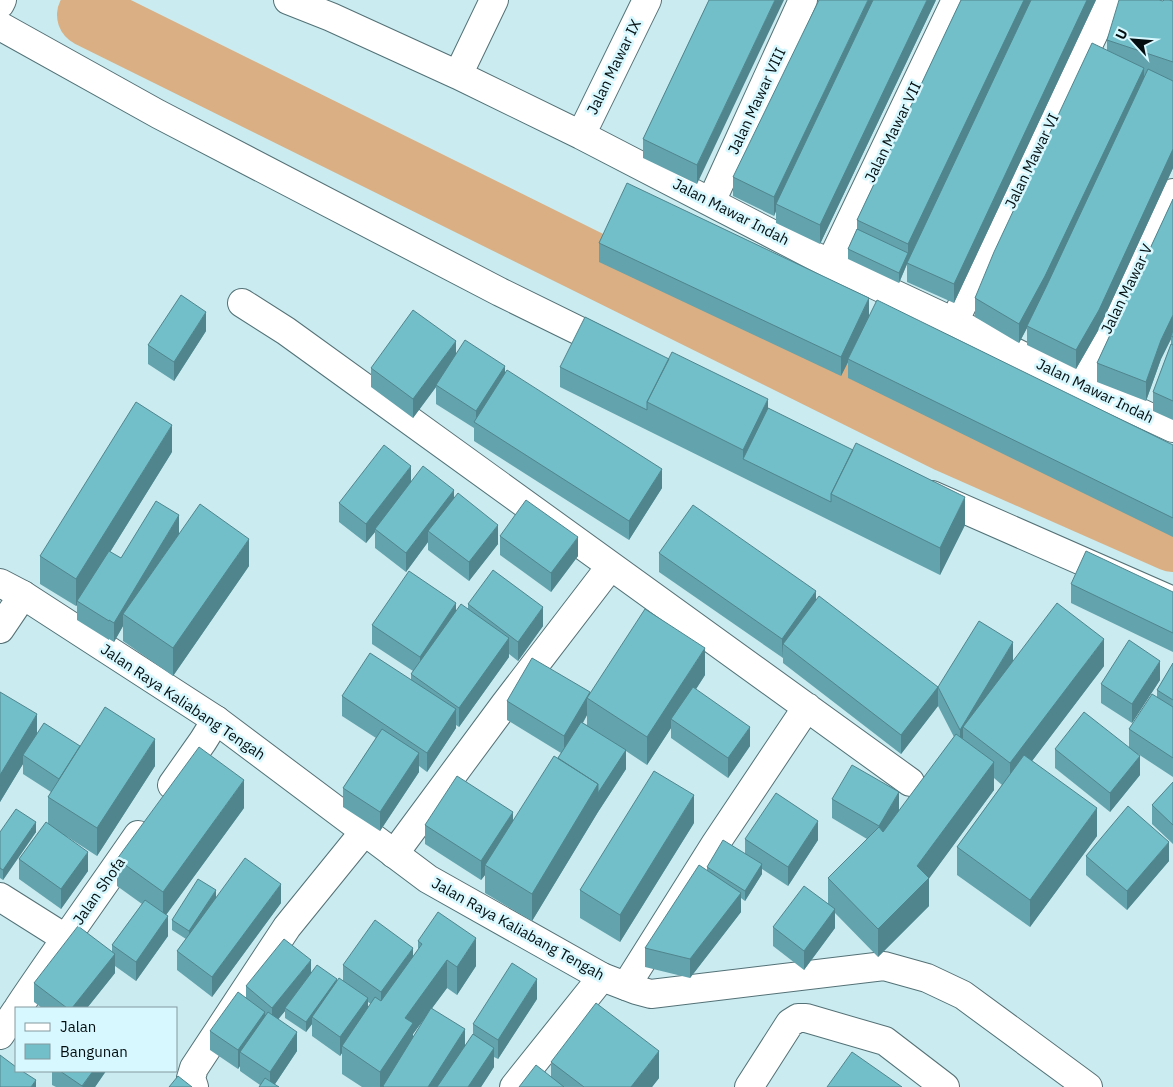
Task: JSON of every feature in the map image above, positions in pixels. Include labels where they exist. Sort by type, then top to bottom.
[{"type":"street","points":[[0,4],[2,0]]},
{"type":"street","name":"Jalan Mawar Indah","points":[[288,0],[335,8],[458,75],[582,135],[830,264],[1173,428]]},
{"type":"street","points":[[458,75],[494,0]]},
{"type":"street","name":"Jalan Mawar IX","points":[[582,135],[647,0]]},
{"type":"street","name":"Jalan Mawar VIII","points":[[711,202],[803,0]]},
{"type":"street","name":"Jalan Mawar VII","points":[[830,264],[956,0]]},
{"type":"street","name":"Jalan Mawar VI","points":[[954,322],[1110,0]]},
{"type":"street","points":[[0,26],[158,114],[500,292],[633,357]]},
{"type":"street","name":"Jalan Mawar V","points":[[1081,385],[1173,193]]},
{"type":"street","points":[[242,303],[286,331],[910,782]]},
{"type":"street","points":[[910,486],[1173,601]]},
{"type":"street","points":[[394,854],[505,704],[610,567]]},
{"type":"street","points":[[0,629],[12,589]]},
{"type":"street","name":"Jalan Raya Kaliabang Tengah","points":[[12,589],[216,720],[428,879],[614,982],[651,994],[884,966],[926,978],[963,995],[1088,1087]]},
{"type":"street","points":[[514,1087],[614,982],[716,843],[807,707]]},
{"type":"street","name":"Jalan Shofa","points":[[19,1007],[216,720]]},
{"type":"street","points":[[194,1087],[190,1078],[194,1068],[287,927],[364,832]]},
{"type":"street","points":[[0,897],[65,938]]},
{"type":"street","name":"Jalan Shofa","points":[[0,1035],[15,1013]]},
{"type":"street","points":[[749,1087],[790,1023],[798,1018],[806,1018],[885,1040],[945,1087]]},
{"type":"building","points":[[709,0],[775,0],[697,165],[643,139]]},
{"type":"building","points":[[819,0],[868,0],[774,197],[733,177]]},
{"type":"building","points":[[873,0],[927,0],[820,225],[776,204]]},
{"type":"building","points":[[961,0],[1024,0],[908,244],[857,220]]},
{"type":"building","points":[[1031,0],[1087,0],[954,284],[907,263]]},
{"type":"building","points":[[1119,0],[1173,1],[1173,62],[1107,40]]},
{"type":"building","points":[[1092,43],[1144,68],[1045,276],[1019,324],[975,298],[994,252]]},
{"type":"building","points":[[1148,69],[1173,81],[1173,149],[1099,310],[1076,350],[1027,326]]},
{"type":"building","points":[[627,183],[869,298],[841,357],[599,243]]},
{"type":"building","points":[[1173,199],[1173,315],[1161,340],[1146,382],[1097,363]]},
{"type":"building","points":[[857,229],[908,253],[899,273],[848,249]]},
{"type":"building","points":[[181,295],[206,312],[174,362],[148,345]]},
{"type":"building","points":[[877,300],[1173,445],[1173,518],[848,359]]},
{"type":"building","points":[[413,310],[456,341],[413,399],[371,368]]},
{"type":"building","points":[[585,317],[669,359],[647,402],[647,410],[560,367]]},
{"type":"building","points":[[465,340],[505,366],[476,411],[436,385]]},
{"type":"building","points":[[1171,344],[1173,345],[1173,401],[1153,392]]},
{"type":"building","points":[[672,352],[768,399],[743,450],[647,402]]},
{"type":"building","points":[[507,370],[662,469],[629,521],[474,422]]},
{"type":"building","points":[[136,402],[172,425],[76,579],[40,556]]},
{"type":"building","points":[[768,408],[853,450],[831,494],[831,502],[743,459]]},
{"type":"building","points":[[856,443],[965,497],[940,548],[831,494]]},
{"type":"building","points":[[384,445],[411,466],[366,524],[339,503]]},
{"type":"building","points":[[423,466],[454,490],[406,553],[375,529]]},
{"type":"building","points":[[458,493],[498,525],[469,562],[428,531]]},
{"type":"building","points":[[526,500],[578,537],[551,573],[500,536]]},
{"type":"building","points":[[156,501],[179,515],[114,623],[77,601],[109,551],[121,558]]},
{"type":"building","points":[[200,504],[249,539],[173,648],[123,614]]},
{"type":"building","points":[[693,505],[816,591],[782,639],[659,553]]},
{"type":"building","points":[[1086,551],[1173,592],[1173,633],[1071,584]]},
{"type":"building","points":[[493,570],[543,607],[518,642],[468,604]]},
{"type":"building","points":[[409,571],[456,603],[420,657],[372,625]]},
{"type":"building","points":[[819,596],[938,687],[901,735],[783,644]]},
{"type":"building","points":[[1057,603],[1104,639],[1010,763],[963,727]]},
{"type":"building","points":[[461,604],[509,638],[459,708],[411,674]]},
{"type":"building","points":[[645,609],[705,648],[647,737],[587,698]]},
{"type":"building","points":[[979,621],[1013,642],[960,730],[938,687]]},
{"type":"building","points":[[1129,640],[1160,661],[1132,704],[1101,684]]},
{"type":"building","points":[[370,653],[456,709],[427,753],[342,696]]},
{"type":"building","points":[[532,658],[590,692],[564,736],[507,701]]},
{"type":"building","points":[[1173,663],[1173,700],[1157,690]]},
{"type":"building","points":[[693,687],[750,727],[728,758],[671,719]]},
{"type":"building","points":[[0,692],[37,714],[0,775]]},
{"type":"building","points":[[1152,694],[1173,707],[1173,758],[1129,729]]},
{"type":"building","points":[[105,707],[155,739],[97,828],[48,797]]},
{"type":"building","points":[[1084,712],[1140,756],[1110,793],[1055,749]]},
{"type":"building","points":[[581,722],[626,750],[598,793],[598,784],[558,758]]},
{"type":"building","points":[[44,723],[80,746],[59,779],[23,755]]},
{"type":"building","points":[[382,729],[419,753],[380,812],[343,788]]},
{"type":"building","points":[[956,734],[994,762],[917,866],[929,878],[878,929],[828,878],[879,827],[883,832]]},
{"type":"building","points":[[199,747],[244,780],[163,892],[117,859]]},
{"type":"building","points":[[1024,755],[1097,808],[1030,900],[957,847]]},
{"type":"building","points":[[554,756],[598,784],[532,894],[485,865]]},
{"type":"building","points":[[852,765],[899,792],[879,826],[832,799]]},
{"type":"building","points":[[654,771],[694,795],[620,915],[580,890]]},
{"type":"building","points":[[457,776],[513,812],[481,861],[425,825]]},
{"type":"building","points":[[1173,782],[1173,825],[1152,805]]},
{"type":"building","points":[[776,793],[818,821],[788,867],[745,839]]},
{"type":"building","points":[[1128,806],[1169,842],[1127,891],[1086,856]]},
{"type":"building","points":[[16,809],[36,822],[3,870],[0,868],[0,832]]},
{"type":"building","points":[[46,822],[88,852],[61,889],[19,859]]},
{"type":"building","points":[[723,840],[762,864],[745,891],[707,867]]},
{"type":"building","points":[[245,858],[281,884],[212,977],[177,951]]},
{"type":"building","points":[[699,865],[741,893],[690,959],[645,948]]},
{"type":"building","points":[[198,879],[216,890],[189,931],[172,920]]},
{"type":"building","points":[[804,886],[835,909],[804,951],[773,927]]},
{"type":"building","points":[[145,900],[168,916],[136,962],[112,945]]},
{"type":"building","points":[[438,912],[476,938],[457,967],[447,960],[405,1018],[413,1023],[380,1072],[342,1046],[375,997],[381,1001],[422,944],[418,941]]},
{"type":"building","points":[[375,920],[413,948],[381,992],[343,965]]},
{"type":"building","points":[[78,926],[115,954],[73,1007],[66,1007],[34,983]]},
{"type":"building","points":[[284,939],[311,960],[272,1008],[246,986]]},
{"type":"building","points":[[512,963],[537,979],[498,1040],[473,1024]]},
{"type":"building","points":[[317,965],[337,979],[306,1022],[285,1008]]},
{"type":"building","points":[[339,978],[368,998],[340,1037],[312,1017]]},
{"type":"building","points":[[238,992],[265,1012],[238,1050],[210,1031]]},
{"type":"building","points":[[596,1003],[659,1051],[631,1087],[584,1087],[551,1062]]},
{"type":"building","points":[[431,1008],[465,1029],[428,1087],[384,1087],[383,1086]]},
{"type":"building","points":[[268,1012],[297,1032],[270,1072],[240,1052]]},
{"type":"building","points":[[473,1034],[494,1048],[468,1087],[437,1087]]},
{"type":"building","points":[[852,1052],[902,1087],[827,1087]]},
{"type":"building","points":[[0,1055],[15,1066],[15,1072],[24,1072],[36,1080],[31,1087],[0,1087]]},
{"type":"building","points":[[536,1065],[564,1087],[519,1087]]},
{"type":"building","points":[[61,1072],[92,1072],[82,1086]]},
{"type":"building","points":[[178,1076],[192,1087],[169,1087]]},
{"type":"building","points":[[265,1078],[279,1087],[259,1087]]},
{"type":"waterway","points":[[89,15],[949,441],[1173,540]]}]
